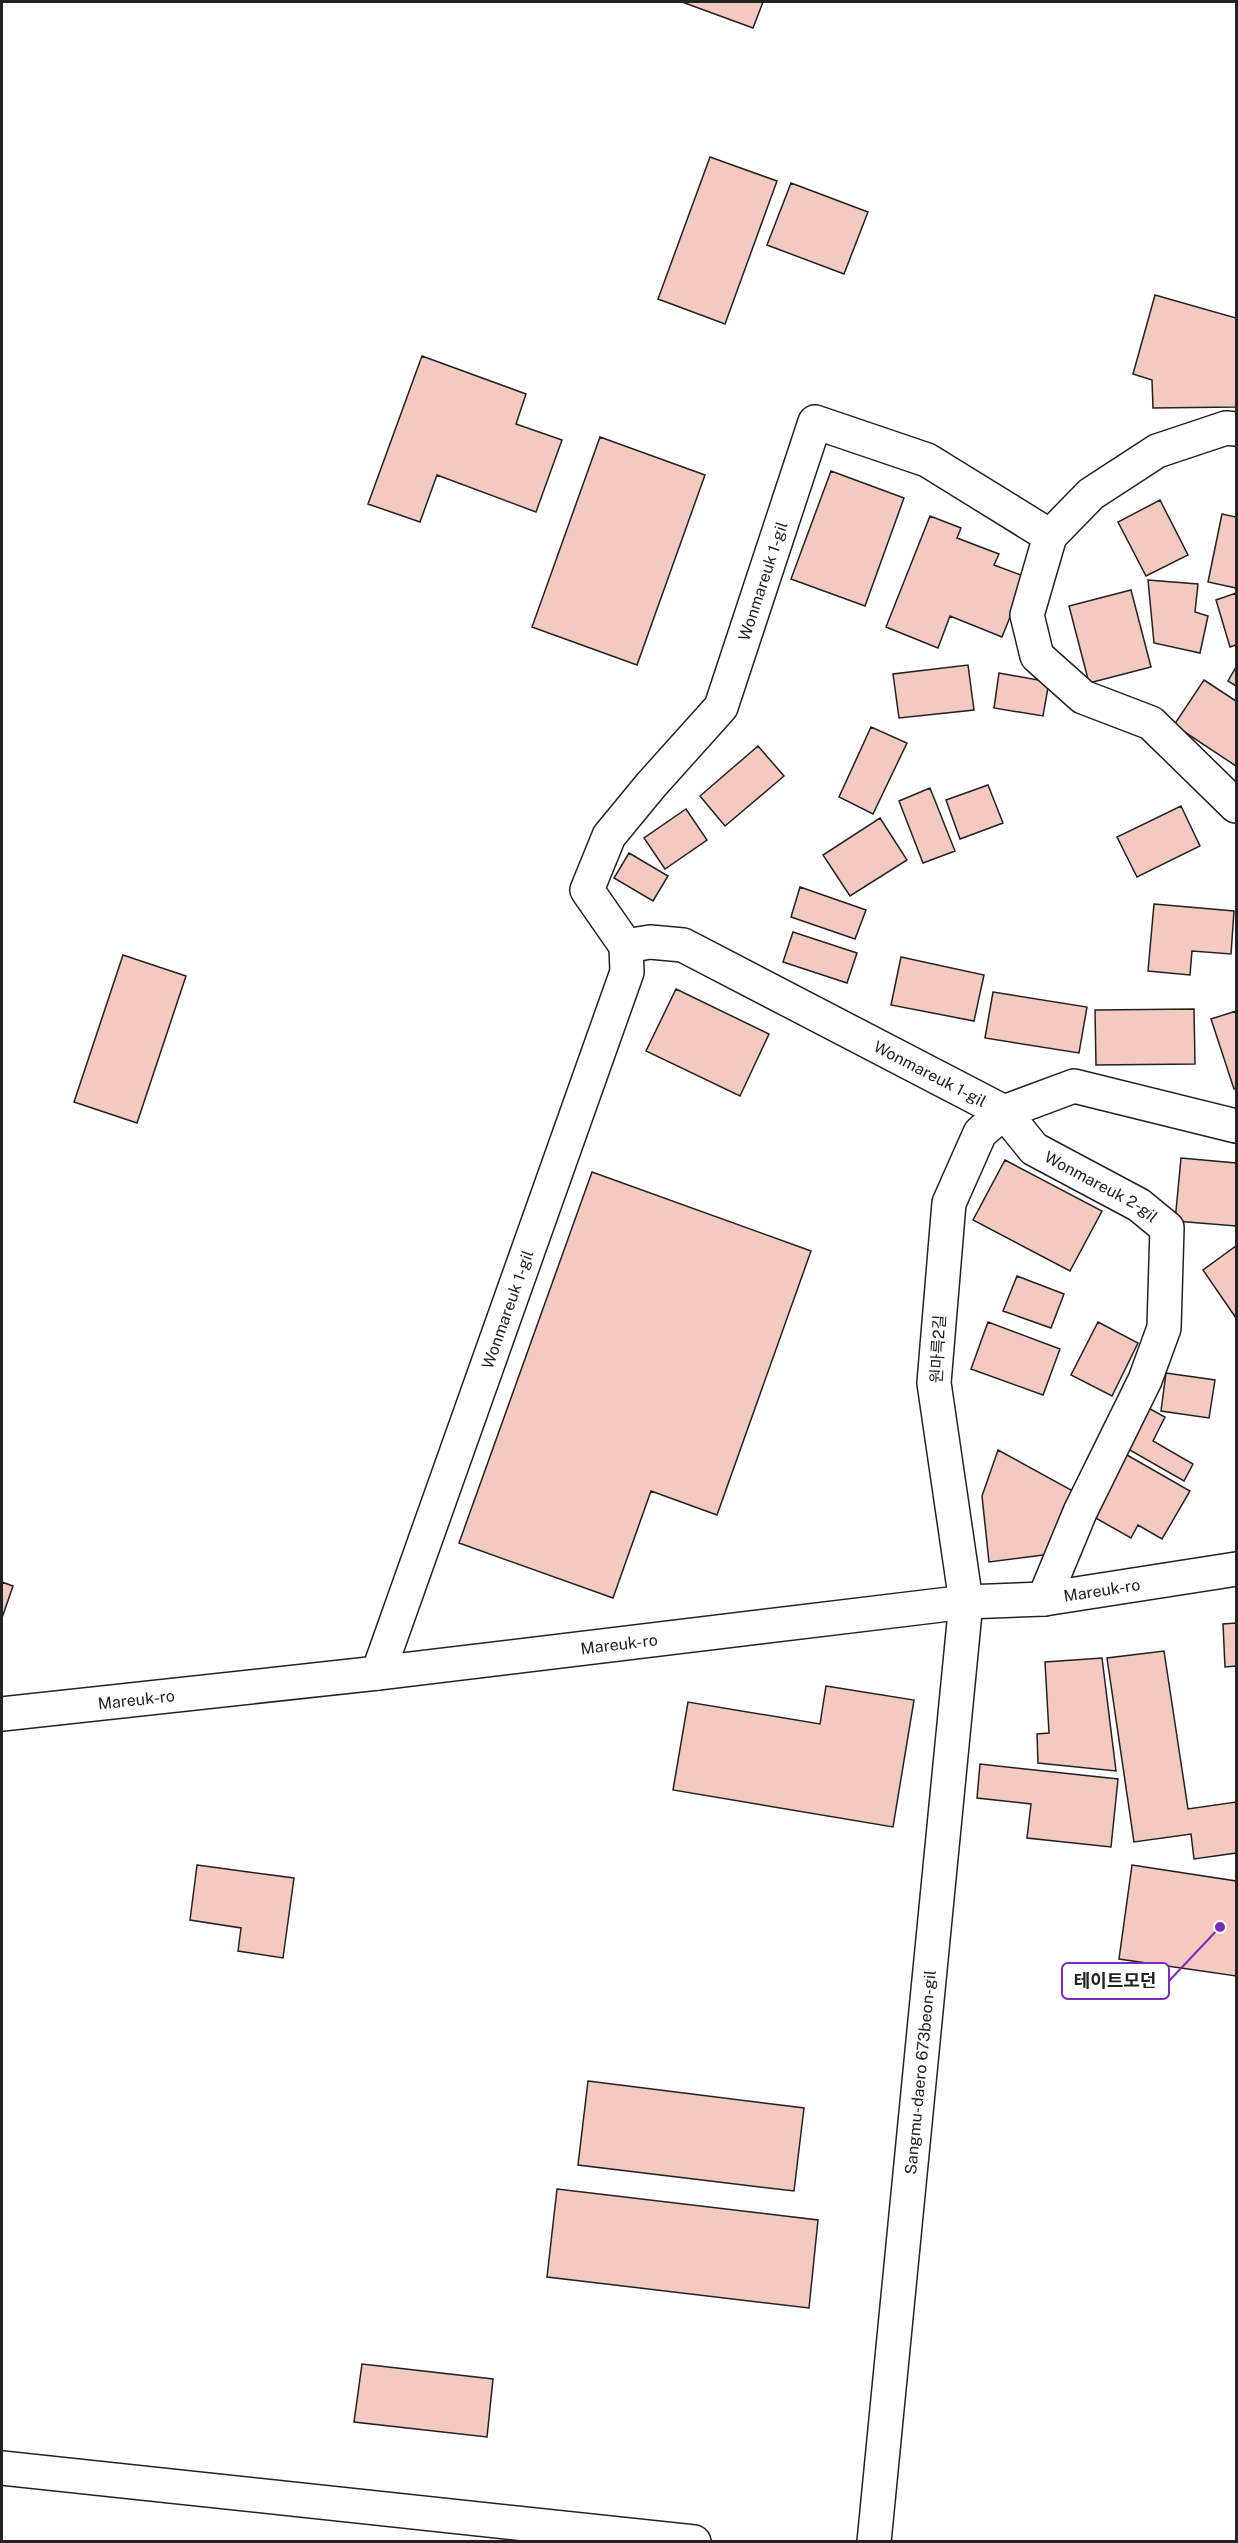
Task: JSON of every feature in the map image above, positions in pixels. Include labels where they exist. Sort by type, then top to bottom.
[{"type":"street","name":"Wonmareuk 1-gil","points":[[378,1673],[627,972],[626,946],[587,890],[609,836],[721,707],[815,422],[927,460],[1050,536]]},
{"type":"street","points":[[1236,429],[1226,428],[1157,451],[1091,495],[1050,536],[1027,615],[1037,656],[1083,697],[1151,723],[1236,806]]},
{"type":"street","name":"Wonmareuk 1-gil","points":[[626,946],[650,942],[682,945],[1004,1112]]},
{"type":"street","points":[[1004,1112],[1074,1086],[1236,1126]]},
{"type":"street","name":"Wonmareuk 2-gil","points":[[1004,1112],[1034,1149],[1139,1205],[1167,1228],[1164,1328],[1145,1380],[1080,1512],[1044,1599]]},
{"type":"street","name":"원마륵2길","points":[[966,1602],[934,1383],[949,1203],[980,1133],[1004,1112]]},
{"type":"street","name":"Mareuk-ro","points":[[2,1714],[378,1673],[966,1602],[1044,1599],[1236,1569]]},
{"type":"street","name":"Sangmu-daero 673beon-gil","points":[[874,2541],[966,1602]]},
{"type":"street","points":[[2,2468],[694,2541]]},
{"type":"building","points":[[682,2],[763,2],[753,28]]},
{"type":"building","points":[[710,157],[777,181],[725,324],[658,299]]},
{"type":"building","points":[[791,183],[868,212],[844,274],[767,245]]},
{"type":"building","points":[[1155,295],[1236,318],[1236,407],[1153,408],[1152,380],[1133,374]]},
{"type":"building","points":[[422,356],[526,394],[516,424],[562,440],[536,512],[437,475],[420,522],[368,504]]},
{"type":"building","points":[[600,437],[705,475],[637,665],[532,627]]},
{"type":"building","points":[[831,471],[904,498],[865,606],[791,579]]},
{"type":"building","points":[[1160,500],[1188,555],[1146,576],[1118,522]]},
{"type":"building","points":[[1222,514],[1236,517],[1236,588],[1208,582]]},
{"type":"building","points":[[930,516],[961,528],[957,538],[999,554],[994,565],[1026,577],[1002,637],[950,616],[938,648],[886,627]]},
{"type":"building","points":[[1148,580],[1198,584],[1195,612],[1208,616],[1200,653],[1154,643]]},
{"type":"building","points":[[1131,590],[1151,667],[1089,683],[1069,606]]},
{"type":"building","points":[[1236,593],[1236,645],[1230,647],[1216,600]]},
{"type":"building","points":[[968,665],[974,710],[899,718],[893,674]]},
{"type":"building","points":[[1236,667],[1236,686],[1228,681]]},
{"type":"building","points":[[999,673],[1049,682],[1043,716],[994,708]]},
{"type":"building","points":[[1204,680],[1236,701],[1236,766],[1174,725]]},
{"type":"building","points":[[871,727],[907,743],[873,814],[839,797]]},
{"type":"building","points":[[758,746],[784,776],[725,826],[700,796]]},
{"type":"building","points":[[988,785],[1003,823],[960,839],[946,800]]},
{"type":"building","points":[[930,788],[955,851],[923,863],[899,801]]},
{"type":"building","points":[[1181,806],[1200,846],[1137,877],[1117,837]]},
{"type":"building","points":[[686,809],[707,840],[665,869],[644,838]]},
{"type":"building","points":[[880,818],[907,860],[850,896],[823,855]]},
{"type":"building","points":[[629,853],[668,876],[653,901],[614,878]]},
{"type":"building","points":[[800,887],[866,910],[855,939],[791,917]]},
{"type":"building","points":[[1154,904],[1234,911],[1231,954],[1192,951],[1190,975],[1148,971]]},
{"type":"building","points":[[793,932],[857,953],[847,983],[783,962]]},
{"type":"building","points":[[123,955],[186,976],[137,1123],[74,1102]]},
{"type":"building","points":[[901,957],[984,975],[974,1021],[891,1005]]},
{"type":"building","points":[[676,989],[769,1034],[740,1096],[646,1051]]},
{"type":"building","points":[[993,992],[1087,1007],[1079,1053],[985,1038]]},
{"type":"building","points":[[1194,1009],[1195,1064],[1096,1065],[1095,1010]]},
{"type":"building","points":[[1236,1011],[1236,1088],[1234,1089],[1211,1019]]},
{"type":"building","points":[[1181,1158],[1236,1163],[1236,1226],[1175,1221]]},
{"type":"building","points":[[1005,1160],[1102,1211],[1070,1271],[973,1220]]},
{"type":"building","points":[[592,1172],[811,1251],[717,1515],[651,1491],[613,1598],[459,1543]]},
{"type":"building","points":[[1236,1246],[1236,1318],[1203,1270]]},
{"type":"building","points":[[1017,1276],[1064,1294],[1051,1328],[1003,1311]]},
{"type":"building","points":[[988,1322],[1060,1349],[1043,1395],[971,1369]]},
{"type":"building","points":[[1098,1322],[1138,1343],[1112,1396],[1071,1375]]},
{"type":"building","points":[[1166,1373],[1215,1380],[1209,1418],[1161,1411]]},
{"type":"building","points":[[1143,1405],[1165,1417],[1153,1441],[1193,1464],[1184,1481],[1121,1445]]},
{"type":"building","points":[[998,1450],[1073,1491],[1051,1554],[989,1562],[982,1496]]},
{"type":"building","points":[[1120,1451],[1190,1491],[1162,1539],[1138,1525],[1131,1538],[1085,1512]]},
{"type":"building","points":[[2,1582],[13,1586],[2,1618]]},
{"type":"building","points":[[1236,1623],[1236,1666],[1225,1667],[1223,1624]]},
{"type":"building","points":[[1164,1651],[1188,1809],[1236,1802],[1236,1853],[1194,1859],[1191,1834],[1134,1842],[1107,1658]]},
{"type":"building","points":[[1102,1658],[1116,1771],[1038,1763],[1037,1734],[1049,1733],[1045,1662]]},
{"type":"building","points":[[826,1686],[914,1700],[893,1827],[673,1790],[688,1702],[820,1724]]},
{"type":"building","points":[[980,1764],[1118,1779],[1111,1847],[1027,1838],[1031,1804],[977,1798]]},
{"type":"building","points":[[197,1865],[294,1878],[283,1958],[238,1951],[241,1928],[190,1920]]},
{"type":"building","points":[[1132,1865],[1236,1881],[1236,1976],[1119,1959]]},
{"type":"building","points":[[588,2081],[804,2108],[794,2191],[578,2165]]},
{"type":"building","points":[[557,2189],[818,2220],[809,2308],[547,2277]]},
{"type":"building","points":[[362,2364],[493,2379],[487,2437],[354,2422]]},
{"type":"place","name":"테이트모던","points":[[1220,1927]]}]
